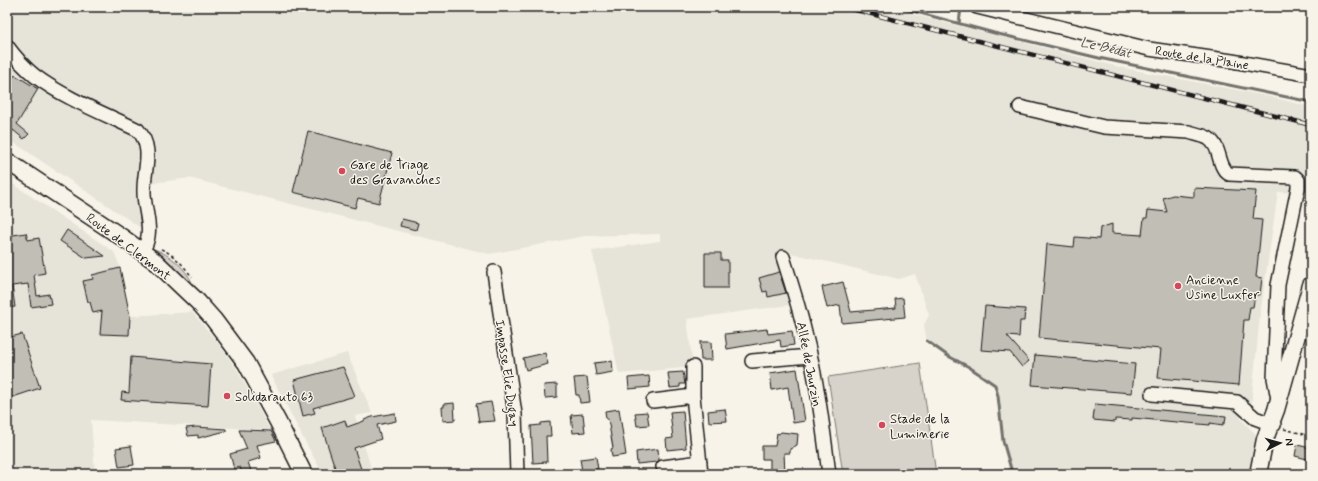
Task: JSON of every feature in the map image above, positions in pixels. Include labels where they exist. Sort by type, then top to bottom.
[{"type":"main road","name":"Route de Clermont","points":[[7,161],[123,238],[156,262],[198,302],[230,340],[246,363],[304,474]]},
{"type":"main road","points":[[1258,474],[1272,429],[1311,285]]},
{"type":"main road","points":[[1267,474],[1272,429]]},
{"type":"street","name":"Route de la Plaine","points":[[977,7],[1149,49],[1232,61],[1311,75]]},
{"type":"street","points":[[7,46],[25,67],[49,85],[76,101],[138,130],[144,136],[147,151],[144,190],[149,233],[147,242],[142,252]]},
{"type":"street","points":[[1020,107],[1104,127],[1189,132],[1199,135],[1212,142],[1219,155],[1223,168],[1229,174],[1295,177],[1298,180],[1298,188],[1278,284],[1272,429]]},
{"type":"street","name":"Allée de Jourzin","points":[[783,257],[802,320],[810,356],[829,474]]},
{"type":"street","name":"Impasse Elie Dugay","points":[[494,272],[515,414],[517,474]]},
{"type":"street","points":[[752,361],[810,356]]},
{"type":"street","points":[[662,467],[701,468],[693,396],[693,368]]},
{"type":"street","points":[[1152,394],[1237,402],[1255,418],[1272,429]]},
{"type":"street","points":[[653,401],[693,396]]},
{"type":"path","points":[[1272,429],[1278,442],[1279,434],[1284,429],[1311,436]]},
{"type":"shaded area","points":[[7,7],[884,7],[1119,67],[1267,96],[1311,107],[1311,194],[1278,192],[1260,315],[1251,407],[1240,418],[1260,439],[1253,474],[1014,474],[1011,469],[1003,441],[998,396],[995,385],[927,341],[924,325],[929,315],[915,274],[899,279],[787,252],[797,304],[687,319],[693,367],[619,374],[592,251],[660,241],[660,234],[585,236],[489,254],[189,178],[139,185],[147,232],[7,138]]},
{"type":"shaded area","points":[[7,173],[10,182],[114,252],[120,267],[130,316],[192,312],[215,339],[236,368],[270,430],[91,420],[95,474],[7,474]]},
{"type":"shaded area","points":[[152,248],[165,254],[181,266],[193,284],[191,285],[151,251]]},
{"type":"shaded area","points":[[347,353],[372,413],[355,416],[373,474],[323,474],[271,375]]},
{"type":"shaded area","name":"Stade de la Luminerie","points":[[920,363],[936,474],[843,474],[828,377]]},
{"type":"building","points":[[15,75],[38,89],[17,124],[29,134],[24,139],[13,130],[7,140],[7,86]]},
{"type":"building","name":"Gare de Triage des Gravanches","points":[[308,131],[392,153],[379,203],[358,198],[355,208],[293,192]]},
{"type":"building","name":"Ancienne Usine Luxfer","points":[[1194,188],[1256,191],[1253,219],[1262,220],[1256,277],[1262,278],[1260,295],[1255,295],[1253,307],[1250,307],[1248,320],[1244,320],[1239,385],[1158,378],[1161,349],[1039,338],[1047,244],[1074,247],[1075,237],[1099,239],[1100,228],[1112,224],[1112,233],[1142,235],[1144,218],[1147,218],[1148,210],[1167,212],[1163,198],[1173,195],[1194,197]]},
{"type":"building","points":[[402,219],[418,223],[416,230],[400,226]]},
{"type":"building","points":[[67,230],[105,256],[86,258],[60,241]]},
{"type":"building","points":[[26,233],[28,240],[39,238],[45,273],[34,275],[37,296],[49,294],[51,304],[31,307],[28,284],[12,286],[15,307],[7,308],[7,236]]},
{"type":"building","points":[[705,253],[721,253],[721,260],[728,260],[728,288],[705,288]]},
{"type":"building","points":[[120,268],[130,316],[129,335],[100,334],[102,311],[93,313],[90,302],[88,302],[83,281],[93,279],[92,275]]},
{"type":"building","points":[[779,272],[786,293],[768,297],[767,291],[763,292],[759,278]]},
{"type":"building","points":[[843,282],[851,312],[896,308],[895,299],[903,298],[905,317],[842,323],[840,305],[827,308],[822,287]]},
{"type":"building","points":[[985,306],[1025,309],[1024,321],[1020,321],[1019,337],[1007,336],[1029,361],[1022,367],[1010,352],[981,350]]},
{"type":"building","points":[[767,329],[768,334],[792,331],[794,345],[781,347],[780,340],[727,349],[725,334]]},
{"type":"building","points":[[22,334],[40,388],[7,399],[7,338]]},
{"type":"building","points":[[700,342],[711,342],[712,360],[701,360]]},
{"type":"building","points":[[545,353],[548,364],[526,370],[523,358]]},
{"type":"building","points":[[1035,355],[1135,364],[1132,393],[1032,385]]},
{"type":"building","points":[[131,357],[211,364],[208,406],[121,400],[122,392],[129,393]]},
{"type":"building","points":[[612,361],[613,372],[596,375],[594,363]]},
{"type":"building","points":[[343,367],[355,396],[313,408],[315,413],[303,416],[294,380]]},
{"type":"building","points":[[797,369],[805,421],[793,423],[788,387],[772,390],[770,373]]},
{"type":"building","points":[[683,372],[685,384],[680,384],[680,387],[670,388],[668,373]]},
{"type":"building","points":[[649,376],[650,387],[629,389],[628,378]]},
{"type":"building","points":[[587,377],[590,402],[580,403],[579,395],[576,395],[574,378]]},
{"type":"building","points":[[557,384],[557,397],[545,398],[544,385]]},
{"type":"building","points":[[491,402],[495,421],[479,422],[476,404]]},
{"type":"building","points":[[454,403],[455,420],[443,421],[442,407],[444,407],[444,404]]},
{"type":"building","points":[[1095,404],[1226,416],[1225,423],[1223,423],[1223,425],[1132,418],[1132,420],[1115,419],[1115,422],[1093,420]]},
{"type":"building","points":[[619,409],[626,455],[612,457],[611,449],[613,448],[608,419],[606,419],[605,411]]},
{"type":"building","points":[[725,409],[727,421],[709,422],[708,411]]},
{"type":"building","points":[[683,411],[686,448],[667,450],[666,439],[673,438],[670,412]]},
{"type":"building","points":[[647,412],[649,425],[637,426],[635,413]]},
{"type":"building","points":[[395,413],[396,421],[377,425],[381,439],[354,448],[361,469],[344,474],[337,474],[322,428],[345,420],[347,427],[372,417]]},
{"type":"building","points":[[583,414],[585,432],[573,433],[571,415]]},
{"type":"building","points":[[550,422],[551,436],[546,436],[547,462],[533,463],[531,426]]},
{"type":"building","points":[[196,427],[226,429],[226,431],[198,438],[198,435],[188,436],[186,428]]},
{"type":"building","points":[[239,430],[271,431],[276,441],[257,445],[261,458],[248,462],[251,471],[242,474],[240,467],[234,469],[230,454],[247,449]]},
{"type":"building","points":[[781,432],[798,434],[797,445],[790,449],[790,453],[784,453],[785,474],[770,474],[770,459],[762,459],[762,446],[775,446],[777,433],[779,434]]},
{"type":"building","points":[[1297,445],[1311,448],[1311,460],[1295,456]]},
{"type":"building","points":[[131,446],[134,465],[119,467],[116,448]]},
{"type":"building","points":[[658,449],[659,460],[657,462],[637,464],[636,452]]},
{"type":"building","points":[[596,457],[598,469],[582,471],[580,459]]},
{"type":"waterway","name":"Le Bédat","points":[[898,7],[994,33],[1099,58],[1311,102]]},
{"type":"waterway","points":[[959,23],[961,8]]},
{"type":"waterway","points":[[927,341],[995,385],[998,396],[1003,441],[1011,469],[1014,474]]},
{"type":"railway","points":[[844,7],[1311,125]]},
{"type":"place","name":"Gare de Triage des Gravanches","points":[[342,171]]},
{"type":"place","name":"Ancienne Usine Luxfer","points":[[1178,286]]},
{"type":"place","name":"Solidarauto 63","points":[[227,396]]},
{"type":"place","name":"Stade de la Luminerie","points":[[882,425]]}]
